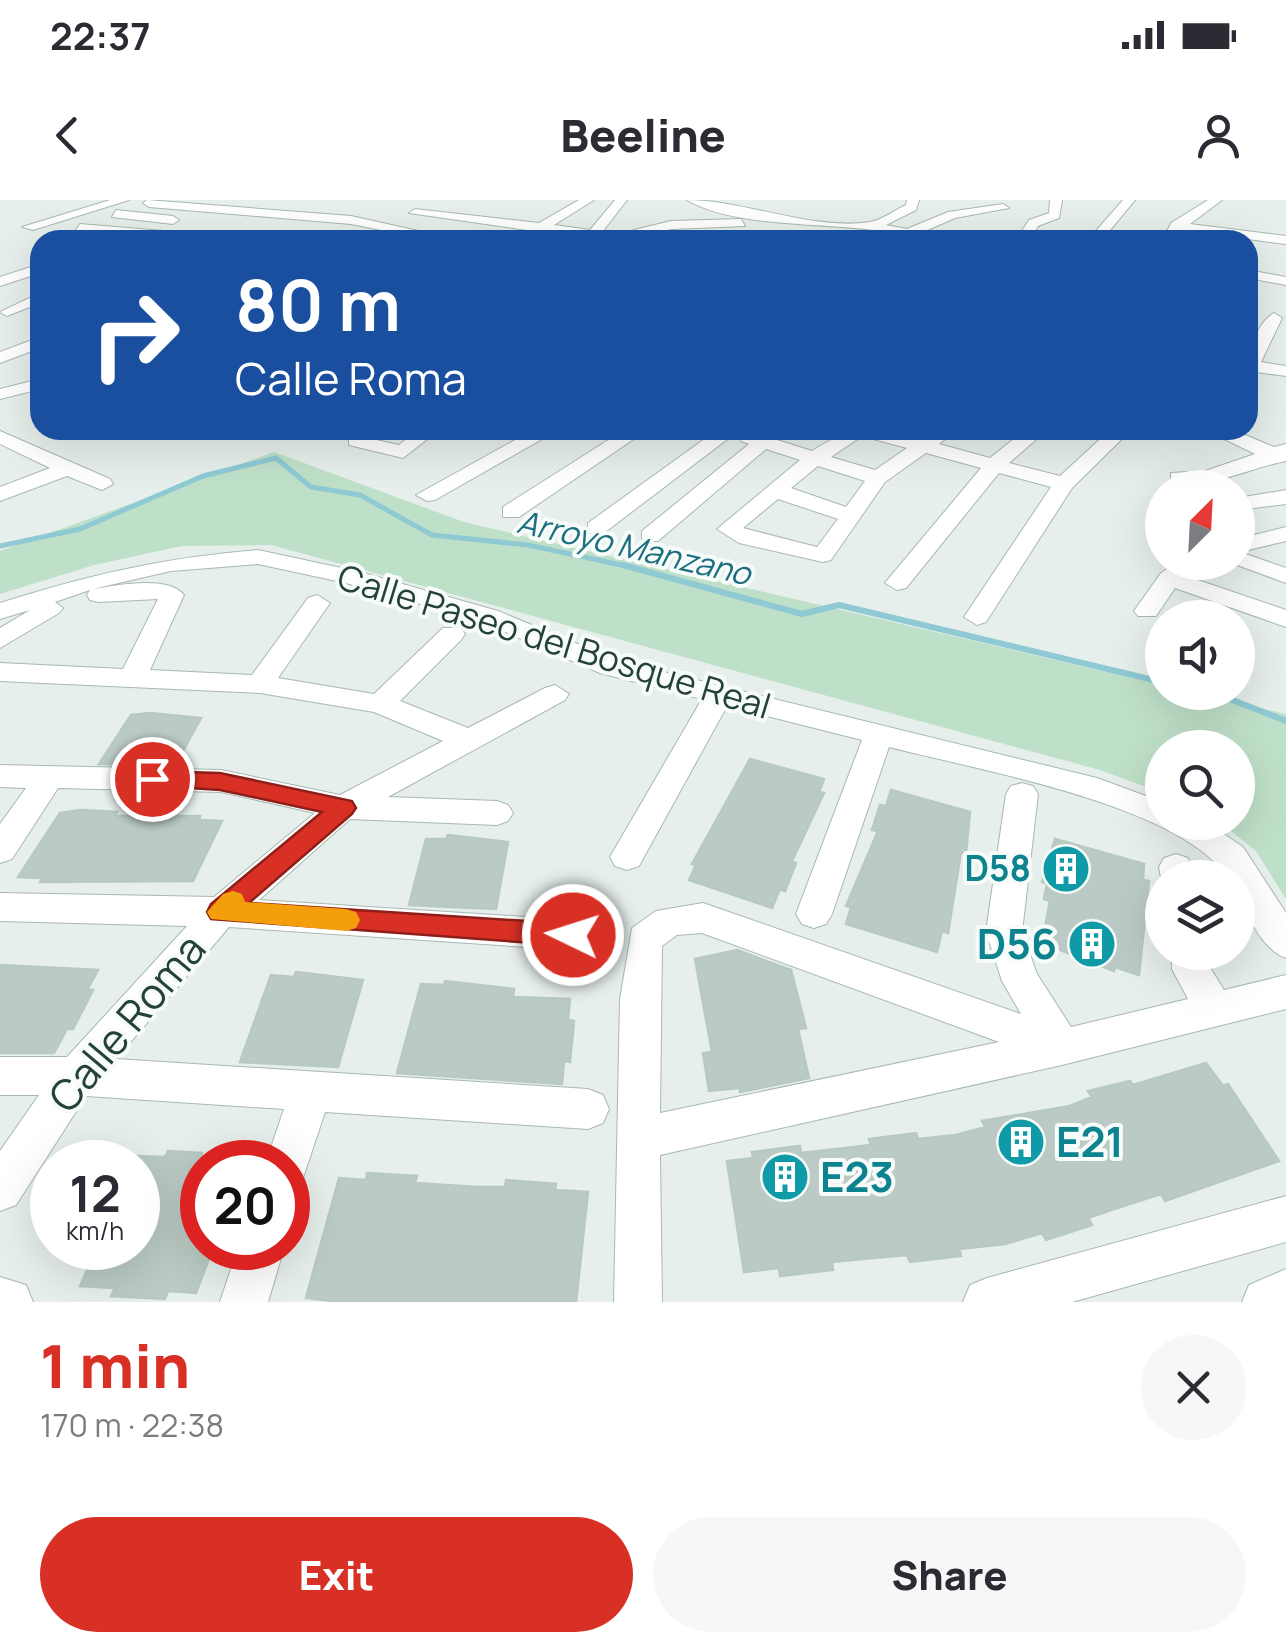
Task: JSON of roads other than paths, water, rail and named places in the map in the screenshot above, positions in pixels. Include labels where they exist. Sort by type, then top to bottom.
[{"type":"street","points":[[28,228],[123,200]]},
{"type":"street","points":[[144,230],[220,200]]},
{"type":"street","points":[[411,200],[518,210],[476,230]]},
{"type":"street","points":[[537,230],[588,200]]},
{"type":"street","points":[[597,230],[620,200]]},
{"type":"street","points":[[693,200],[784,227]]},
{"type":"street","points":[[740,211],[756,200]]},
{"type":"street","points":[[878,230],[912,207],[913,200]]},
{"type":"street","points":[[1026,230],[1037,220],[1055,215],[1056,200]]},
{"type":"street","points":[[1104,230],[1129,200]]},
{"type":"street","points":[[313,216],[343,202]]},
{"type":"street","points":[[149,203],[313,216],[404,230]]},
{"type":"street","points":[[784,227],[786,204]]},
{"type":"street","points":[[856,224],[882,207]]},
{"type":"street","points":[[1172,230],[1196,212],[1215,207]]},
{"type":"street","points":[[916,230],[952,214],[1003,208]]},
{"type":"street","points":[[399,210],[551,230]]},
{"type":"street","points":[[812,222],[834,210]]},
{"type":"street","points":[[116,214],[278,228]]},
{"type":"street","points":[[645,230],[668,219],[784,227],[812,222],[856,224],[868,230]]},
{"type":"street","points":[[715,224],[719,230]]},
{"type":"street","points":[[983,225],[999,227]]},
{"type":"street","points":[[1176,226],[1207,230]]},
{"type":"street","points":[[80,228],[102,230]]},
{"type":"street","points":[[1258,236],[1286,240]]},
{"type":"street","points":[[2,280],[30,269]]},
{"type":"street","points":[[1258,276],[1286,281]]},
{"type":"street","points":[[7,310],[30,302]]},
{"type":"street","points":[[1258,347],[1273,318]]},
{"type":"street","points":[[0,358],[30,346]]},
{"type":"street","points":[[1258,368],[1286,371]]},
{"type":"street","points":[[0,394],[30,386]]},
{"type":"street","points":[[2,440],[102,484]]},
{"type":"street","points":[[356,440],[403,452],[418,440]]},
{"type":"street","points":[[427,494],[529,440]]},
{"type":"street","points":[[510,512],[622,440]]},
{"type":"street","points":[[596,528],[714,440]]},
{"type":"street","points":[[650,536],[763,440]]},
{"type":"street","points":[[779,440],[815,458],[878,478]]},
{"type":"street","points":[[844,440],[815,458],[728,529],[747,538],[823,555],[878,478],[927,440]]},
{"type":"street","points":[[899,440],[1064,484]]},
{"type":"street","points":[[898,583],[994,464],[1024,440]]},
{"type":"street","points":[[977,617],[1064,484],[1110,440]]},
{"type":"street","points":[[1243,440],[1280,454]]},
{"type":"street","points":[[1229,470],[1280,454]]},
{"type":"street","points":[[0,494],[66,468]]},
{"type":"street","points":[[774,490],[850,515]]},
{"type":"street","points":[[1255,502],[1286,497]]},
{"type":"street","points":[[1255,542],[1286,534]]},
{"type":"street","name":"Calle Paseo del Bosque Real","points":[[0,611],[90,582],[171,564],[258,557],[351,576],[490,616],[610,667],[1097,789],[1145,808]]},
{"type":"street","points":[[1255,565],[1286,576]]},
{"type":"street","points":[[1176,580],[1286,619]]},
{"type":"street","points":[[0,640],[56,604],[104,594],[168,591],[172,595],[132,678]]},
{"type":"street","points":[[260,684],[316,603]]},
{"type":"street","points":[[380,704],[452,634]]},
{"type":"street","points":[[0,672],[260,684],[380,704],[470,740]]},
{"type":"street","name":"Calle Roma","points":[[0,1189],[76,1076],[220,912],[344,808],[555,694]]},
{"type":"street","points":[[627,858],[718,696]]},
{"type":"street","points":[[814,914],[878,736]]},
{"type":"street","points":[[0,776],[220,781],[344,808],[497,812]]},
{"type":"street","points":[[0,850],[50,776]]},
{"type":"street","points":[[1022,794],[1004,932],[1022,981],[1062,1046]]},
{"type":"street","points":[[1207,840],[1231,856],[1286,943]]},
{"type":"street","points":[[0,906],[220,912],[573,935]]},
{"type":"street","points":[[638,1302],[639,999],[645,938],[669,921],[703,918],[1062,1046]]},
{"type":"street","points":[[1192,970],[1214,1008]]},
{"type":"street","points":[[641,1138],[1062,1046],[1286,992]]},
{"type":"street","points":[[0,1076],[76,1076],[309,1094],[588,1108]]},
{"type":"street","points":[[295,1140],[309,1094]]},
{"type":"street","points":[[988,1302],[1286,1218]]},
{"type":"street","points":[[244,1302],[254,1270]]},
{"type":"street","points":[[1266,1302],[1286,1293]]},
{"type":"street","points":[[0,1302],[9,1302]]},
{"type":"waterway","name":"Arroyo Manzano","points":[[0,546],[80,529],[203,476],[276,458],[311,487],[360,495],[432,535],[528,545],[630,567]]},
{"type":"waterway","name":"Arroyo Manzano","points":[[623,565],[630,567]]},
{"type":"waterway","name":"Arroyo Manzano","points":[[630,567],[635,568]]},
{"type":"waterway","name":"Arroyo Manzano","points":[[630,567],[802,614],[839,605],[1145,678]]},
{"type":"waterway","name":"Arroyo Manzano","points":[[1255,709],[1286,721]]},
{"type":"place","name":"D58","points":[[1066,869]]},
{"type":"place","name":"D56","points":[[1092,944]]},
{"type":"place","name":"E21","points":[[1021,1142]]},
{"type":"place","name":"E23","points":[[785,1177]]}]
